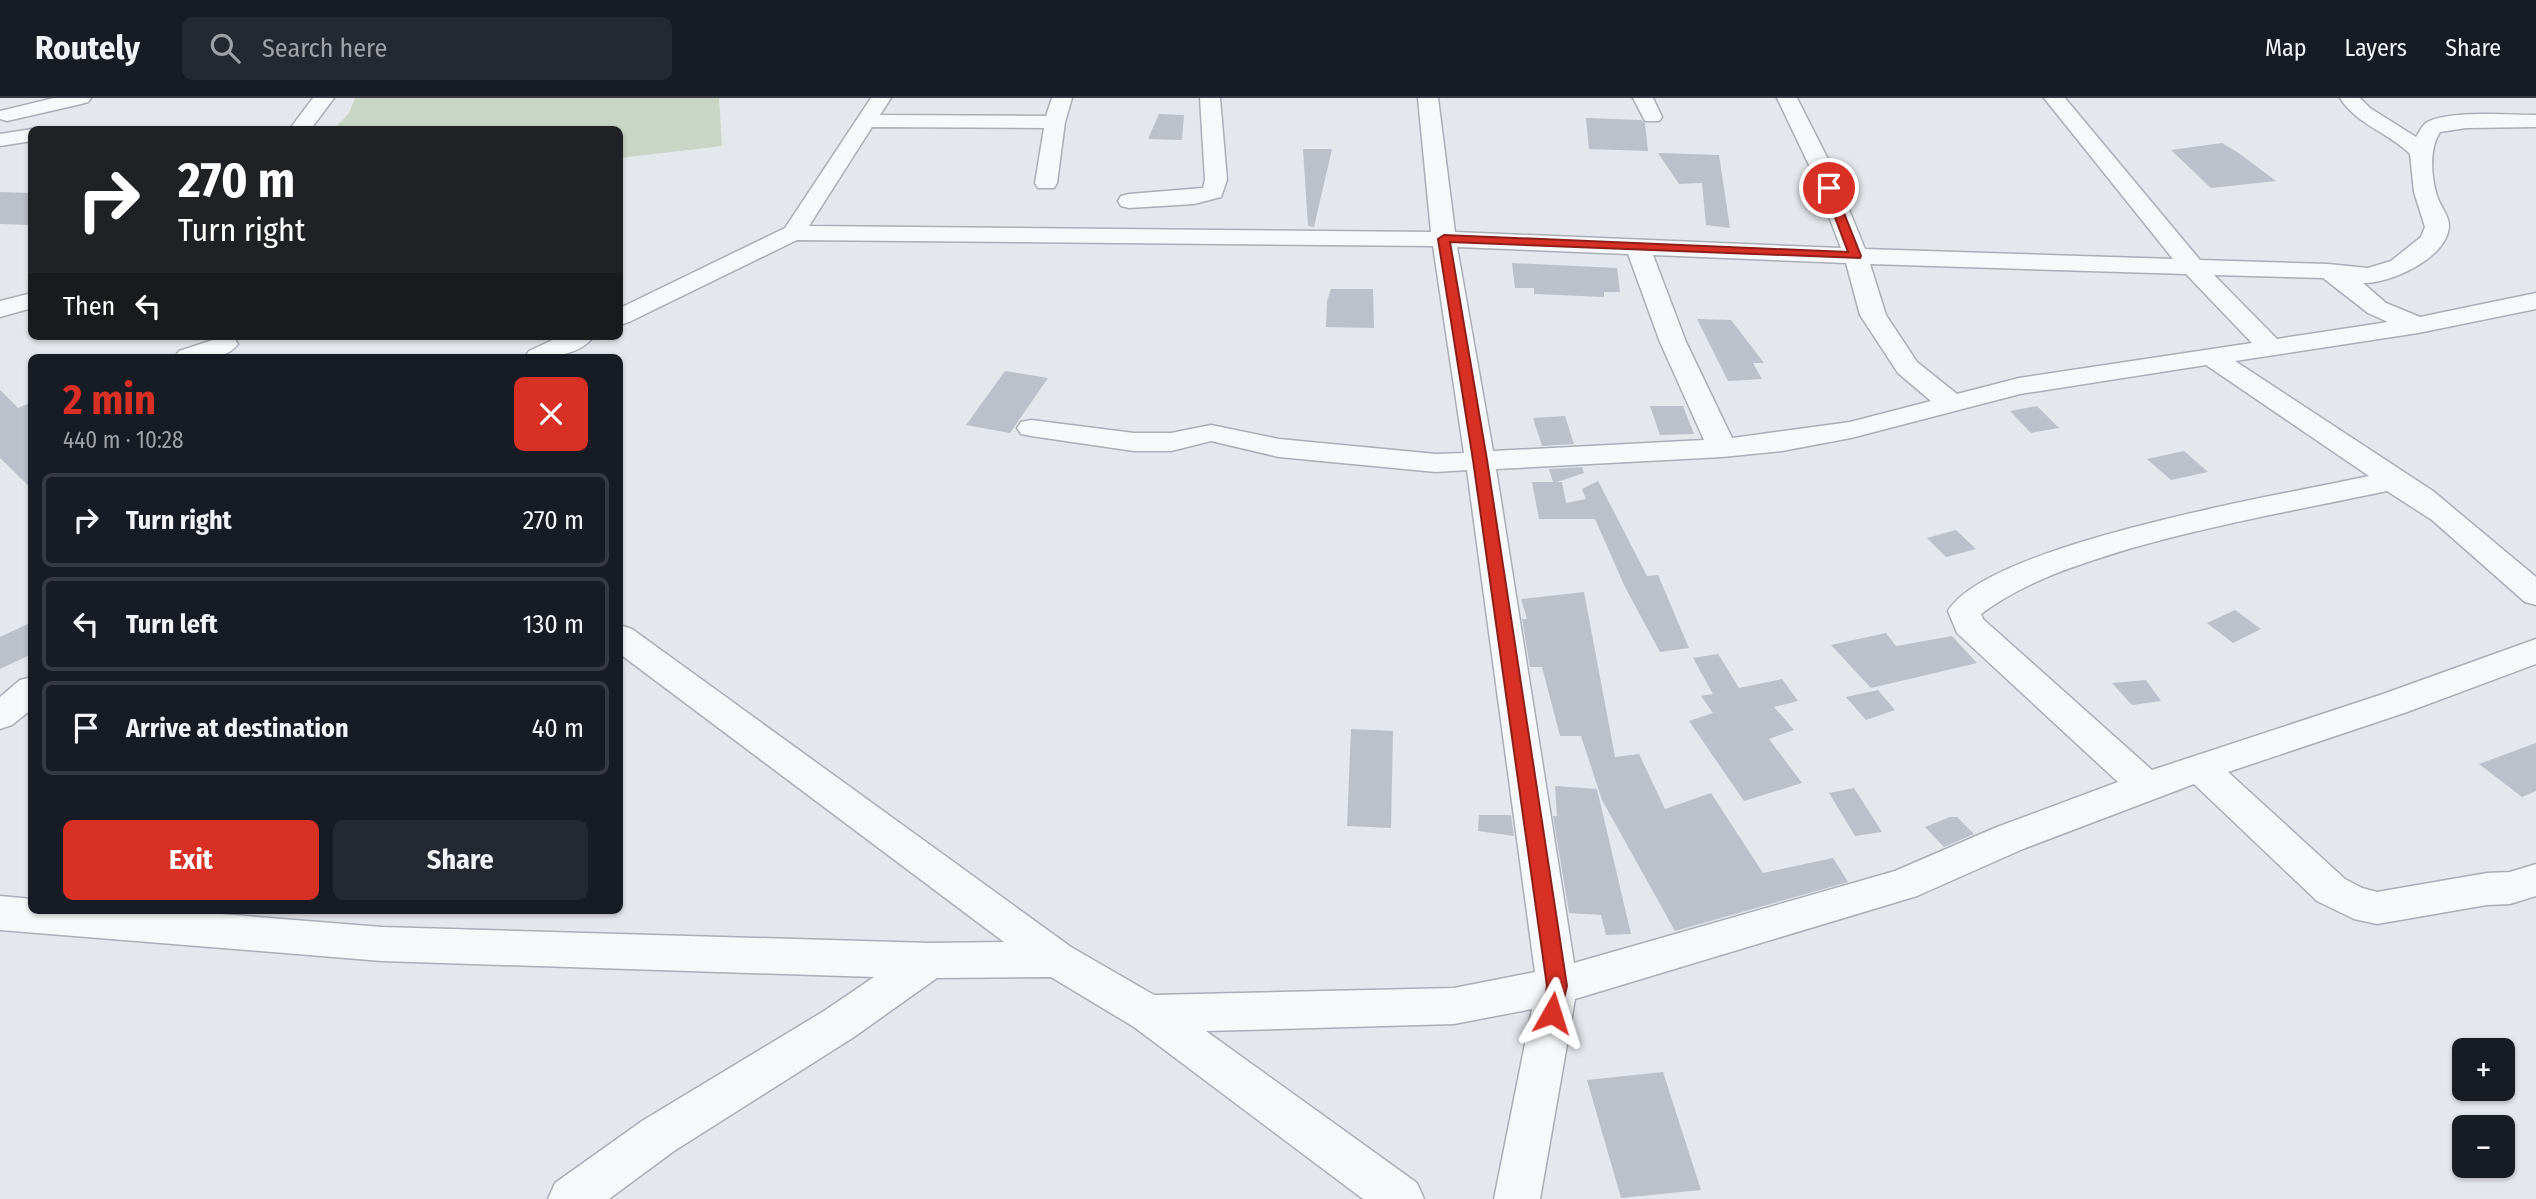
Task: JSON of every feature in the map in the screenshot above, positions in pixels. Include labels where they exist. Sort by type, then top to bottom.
[{"type":"street","points":[[14,137],[5,106],[81,98]]},
{"type":"street","points":[[302,126],[324,98]]},
{"type":"street","points":[[793,233],[881,98]]},
{"type":"street","points":[[1046,183],[1055,122],[1062,98]]},
{"type":"street","points":[[1129,201],[1194,197],[1213,192],[1216,180],[1210,98]]},
{"type":"street","points":[[1428,98],[1444,239],[1480,460],[1557,986],[1517,1199]]},
{"type":"street","points":[[1643,98],[1652,117]]},
{"type":"street","points":[[1787,98],[1820,165],[1856,256],[1873,316],[1907,367],[1951,403]]},
{"type":"street","points":[[2054,98],[2192,266],[2270,346]]},
{"type":"street","points":[[2350,98],[2365,114],[2403,135],[2421,152]]},
{"type":"street","points":[[867,121],[1055,122]]},
{"type":"street","points":[[623,316],[793,233],[1444,239],[2328,271],[2351,275],[2385,274],[2401,268],[2434,239],[2437,226],[2425,195],[2421,152],[2431,129],[2471,122],[2536,121]]},
{"type":"street","points":[[1637,245],[1673,342],[1722,448]]},
{"type":"street","points":[[2328,271],[2349,284],[2377,308],[2418,325]]},
{"type":"street","points":[[0,309],[28,301]]},
{"type":"street","points":[[1031,428],[1145,442],[1171,442],[1211,433],[1279,448],[1436,463],[1722,448],[1782,442],[1851,430],[2020,386],[2418,325],[2536,301]]},
{"type":"street","points":[[544,354],[573,340]]},
{"type":"street","points":[[199,354],[228,346]]},
{"type":"street","points":[[2210,356],[2424,499],[2536,594]]},
{"type":"street","points":[[2146,786],[1969,625],[1964,611],[2008,582],[2065,558],[2161,529],[2389,481],[2401,484]]},
{"type":"street","points":[[623,640],[1057,959],[1149,1014],[1401,1199]]},
{"type":"street","points":[[1149,1014],[1454,1006],[1557,986],[1903,885],[2010,838],[2146,786],[2395,703],[2536,652]]},
{"type":"street","points":[[0,716],[28,692]]},
{"type":"street","points":[[2199,767],[2331,890],[2354,903],[2377,908],[2487,889],[2510,888],[2536,880]]},
{"type":"street","points":[[0,913],[382,944],[930,961],[1057,959]]},
{"type":"street","points":[[571,1199],[658,1136],[839,1024],[930,961]]},
{"type":"green space","points":[[355,98],[719,98],[722,146],[623,158],[623,126],[337,126],[349,113]]},
{"type":"building","points":[[1159,114],[1184,115],[1182,140],[1148,139]]},
{"type":"building","points":[[1586,118],[1641,120],[1645,123],[1648,151],[1589,149]]},
{"type":"building","points":[[2222,143],[2276,181],[2211,188],[2171,150]]},
{"type":"building","points":[[1303,149],[1332,149],[1314,227],[1308,226]]},
{"type":"building","points":[[1658,153],[1719,155],[1730,228],[1706,225],[1702,183],[1679,184]]},
{"type":"building","points":[[0,192],[28,193],[28,225],[0,224]]},
{"type":"building","points":[[1512,263],[1617,268],[1620,292],[1604,292],[1604,297],[1534,294],[1534,288],[1515,288]]},
{"type":"building","points":[[1331,289],[1373,289],[1374,328],[1326,327],[1327,301]]},
{"type":"building","points":[[1697,319],[1731,320],[1764,363],[1753,363],[1762,379],[1728,381]]},
{"type":"building","points":[[1005,371],[1048,378],[1010,433],[966,425]]},
{"type":"building","points":[[0,390],[18,408],[28,404],[28,485],[0,458]]},
{"type":"building","points":[[1650,406],[1683,406],[1694,434],[1660,435]]},
{"type":"building","points":[[2037,406],[2059,428],[2031,433],[2010,411]]},
{"type":"building","points":[[1565,416],[1574,444],[1542,446],[1533,418]]},
{"type":"building","points":[[2184,451],[2208,472],[2171,480],[2147,459]]},
{"type":"building","points":[[1582,467],[1584,473],[1557,482],[1562,482],[1566,503],[1586,499],[1582,489],[1598,481],[1647,576],[1658,575],[1689,648],[1660,652],[1625,587],[1595,519],[1539,519],[1532,482],[1553,482],[1549,469]]},
{"type":"building","points":[[1956,530],[1976,549],[1946,557],[1927,538]]},
{"type":"building","points":[[1584,592],[1615,757],[1639,754],[1665,809],[1711,793],[1763,873],[1833,858],[1848,882],[1675,931],[1602,800],[1581,736],[1560,736],[1542,667],[1530,667],[1522,619],[1527,619],[1521,599]]},
{"type":"building","points":[[2235,610],[2261,629],[2233,643],[2207,623]]},
{"type":"building","points":[[28,624],[28,656],[0,669],[0,637]]},
{"type":"building","points":[[1886,633],[1896,646],[1952,636],[1977,663],[1871,688],[1831,645]]},
{"type":"building","points":[[1718,654],[1739,688],[1782,679],[1798,701],[1774,707],[1794,730],[1769,739],[1802,783],[1744,801],[1689,721],[1713,713],[1701,696],[1713,694],[1693,658]]},
{"type":"building","points":[[2146,680],[2161,701],[2132,705],[2112,683]]},
{"type":"building","points":[[1878,690],[1895,710],[1866,720],[1846,697]]},
{"type":"building","points":[[1351,729],[1393,731],[1391,828],[1347,826]]},
{"type":"building","points":[[2536,743],[2536,791],[2522,797],[2479,764]]},
{"type":"building","points":[[1555,786],[1597,789],[1631,934],[1606,935],[1601,915],[1569,913],[1553,816],[1557,816]]},
{"type":"building","points":[[1854,788],[1882,832],[1855,836],[1829,793]]},
{"type":"building","points":[[1479,815],[1511,815],[1514,836],[1478,831]]},
{"type":"building","points":[[1957,817],[1974,834],[1944,847],[1925,827]]},
{"type":"building","points":[[1663,1072],[1701,1190],[1621,1198],[1587,1080]]},
{"type":"route","points":[[1552,1013],[1557,986],[1480,460],[1444,239],[1856,256],[1829,188]]}]
